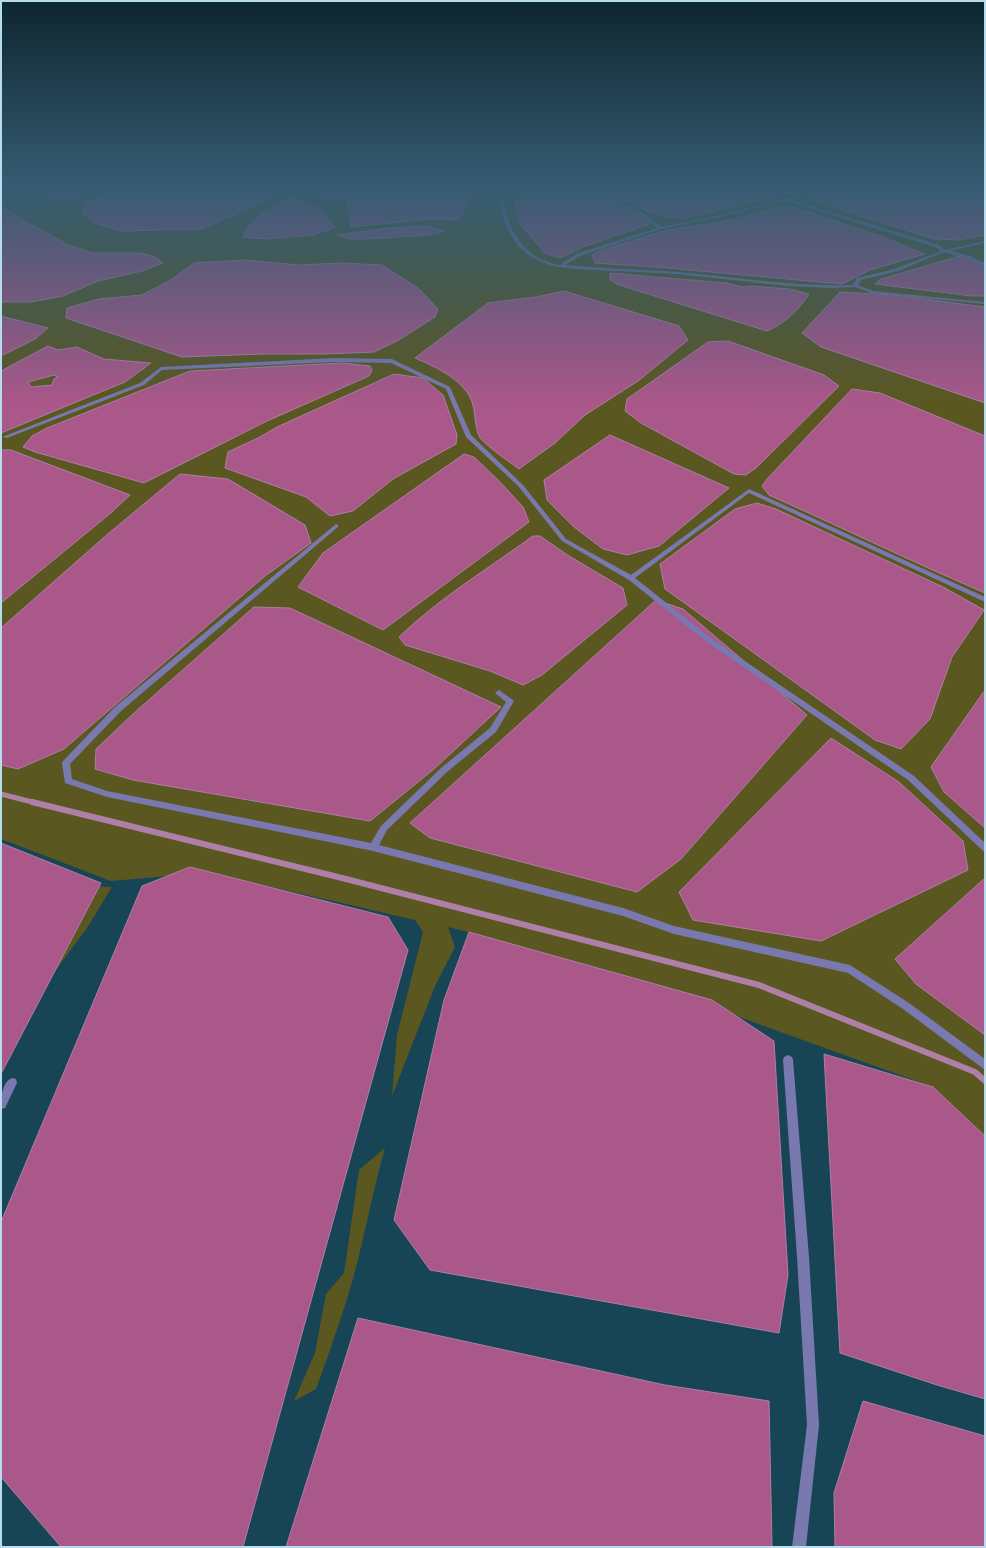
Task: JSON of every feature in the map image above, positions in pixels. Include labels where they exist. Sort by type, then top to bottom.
[{"type":"lane","points":[[537,259],[542,262],[561,266],[677,273],[811,286],[855,286],[872,292],[985,303]]},
{"type":"lane","points":[[561,266],[571,259]]},
{"type":"lane","points":[[855,286],[859,279],[896,270],[923,259]]},
{"type":"lane","points":[[973,259],[985,265]]},
{"type":"lane","points":[[5,438],[142,384],[161,369],[334,360],[392,361],[448,388],[468,436],[521,486],[564,540],[631,578],[706,638],[911,778],[985,848]]},
{"type":"lane","points":[[631,578],[748,491],[985,600]]},
{"type":"lane","points":[[336,526],[118,708],[66,763],[68,781],[107,794],[373,847],[623,912],[674,930],[850,968],[906,1006],[985,1065]]},
{"type":"lane","points":[[373,847],[384,828],[444,770],[493,730],[510,701],[499,693]]},
{"type":"lane","points":[[788,1060],[803,1257],[813,1425],[799,1547]]},
{"type":"lane","points":[[1,1104],[12,1083]]},
{"type":"shaded area","points":[[1,259],[985,259],[985,1136],[933,1087],[736,1016],[480,935],[448,927],[455,947],[435,986],[392,1096],[397,1035],[423,932],[415,920],[199,870],[168,876],[111,881],[1,839]]},
{"type":"shaded area","points":[[1,259],[158,259],[163,263],[142,271],[98,281],[63,296],[31,302],[1,302]]},
{"type":"shaded area","points":[[594,259],[907,259],[870,270],[842,284],[595,263]]},
{"type":"shaded area","points":[[949,259],[967,259],[985,267],[985,296],[972,296],[875,284],[881,279]]},
{"type":"shaded area","points":[[245,260],[299,265],[341,263],[382,265],[419,289],[438,309],[435,317],[397,341],[374,352],[327,354],[265,354],[182,357],[66,318],[67,308],[99,299],[142,295],[171,280],[194,263]]},
{"type":"shaded area","points":[[610,273],[726,283],[743,287],[750,286],[790,289],[809,294],[801,306],[791,316],[779,325],[767,331],[616,284],[610,279]]},
{"type":"shaded area","points":[[564,291],[679,326],[688,340],[638,381],[585,415],[555,443],[519,469],[491,448],[479,436],[476,427],[473,403],[461,385],[447,374],[415,358],[488,303],[536,297]]},
{"type":"shaded area","points":[[840,292],[893,295],[985,307],[985,403],[821,347],[802,333]]},
{"type":"shaded area","points":[[1,316],[48,328],[35,339],[1,356]]},
{"type":"shaded area","points":[[728,341],[824,375],[839,386],[756,468],[746,475],[734,474],[641,423],[625,411],[627,399],[708,342]]},
{"type":"shaded area","points":[[48,346],[58,350],[77,347],[104,359],[151,363],[125,382],[1,433],[1,371]],"holes":[[[54,375],[58,377],[54,379],[52,385],[31,387],[28,382]]]},
{"type":"shaded area","points":[[342,363],[370,366],[372,370],[369,376],[267,421],[144,483],[35,452],[23,447],[32,436],[47,428],[190,371]]},
{"type":"shaded area","points":[[394,374],[423,378],[443,395],[457,435],[456,444],[393,479],[353,511],[330,516],[306,497],[225,468],[228,452],[277,427]]},
{"type":"shaded area","points":[[852,389],[880,393],[985,436],[985,593],[769,495],[762,486]]},
{"type":"shaded area","points":[[610,435],[729,488],[659,546],[627,555],[603,549],[574,527],[547,500],[544,480]]},
{"type":"shaded area","points":[[1,450],[11,450],[130,495],[112,512],[1,603]]},
{"type":"shaded area","points":[[464,454],[474,457],[500,482],[523,507],[529,522],[383,630],[298,587],[323,553]]},
{"type":"shaded area","points":[[180,474],[228,479],[305,525],[311,543],[265,576],[64,749],[18,769],[1,765],[1,628],[109,533]]},
{"type":"shaded area","points":[[757,503],[776,509],[943,587],[984,610],[952,657],[930,719],[901,749],[875,740],[665,589],[660,564],[735,509]]},
{"type":"shaded area","points":[[533,536],[540,536],[569,556],[623,588],[627,605],[542,675],[523,685],[490,671],[405,645],[399,637],[414,623],[464,584]]},
{"type":"shaded area","points":[[656,600],[683,609],[807,715],[681,859],[637,892],[430,838],[410,823]]},
{"type":"shaded area","points":[[254,607],[290,608],[501,707],[434,769],[370,821],[133,780],[95,769],[96,749],[134,713]]},
{"type":"shaded area","points":[[985,690],[985,828],[944,792],[931,767]]},
{"type":"shaded area","points":[[831,738],[899,782],[963,841],[968,870],[821,941],[693,920],[679,892]]},
{"type":"shaded area","points":[[1,843],[101,883],[1,1074]]},
{"type":"shaded area","points":[[190,867],[388,917],[408,950],[243,1547],[61,1547],[1,1477],[1,1222],[142,886]]},
{"type":"shaded area","points":[[985,878],[985,1035],[916,984],[895,959]]},
{"type":"shaded area","points":[[92,886],[112,887],[87,928],[31,1003]]},
{"type":"shaded area","points":[[469,932],[712,1000],[774,1041],[788,1275],[779,1333],[430,1270],[394,1220],[444,1000]]},
{"type":"shaded area","points":[[824,1054],[933,1087],[985,1136],[985,1399],[840,1353]]},
{"type":"shaded area","points":[[385,1148],[350,1289],[316,1389],[294,1401],[315,1353],[326,1294],[344,1273],[359,1170]]},
{"type":"shaded area","points":[[358,1318],[665,1385],[769,1401],[772,1547],[286,1547]]},
{"type":"shaded area","points":[[863,1401],[985,1436],[985,1547],[835,1547],[834,1493]]},
{"type":"waterway","points":[[1,794],[34,803]]},
{"type":"waterway","points":[[34,803],[338,877],[759,985],[975,1072],[985,1081]]}]
